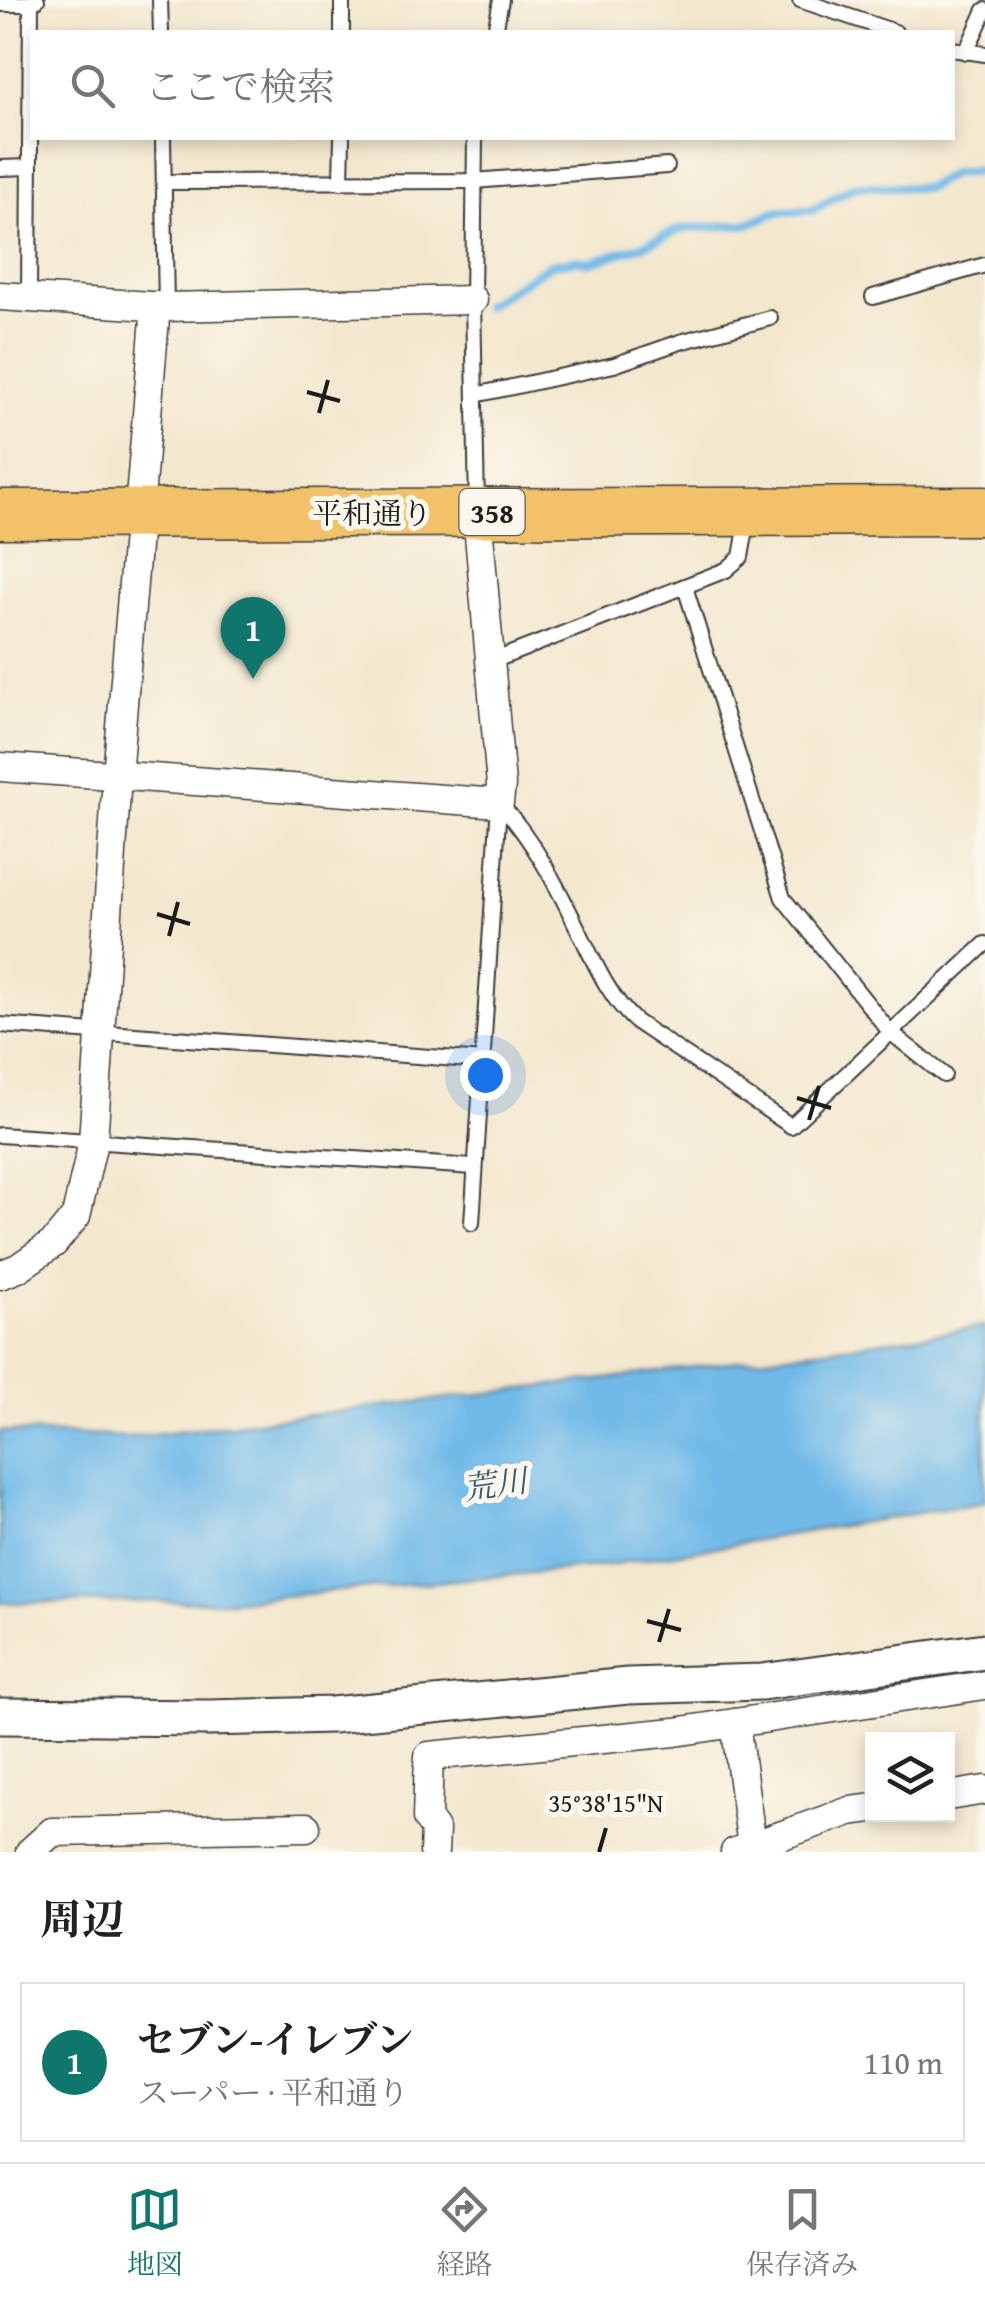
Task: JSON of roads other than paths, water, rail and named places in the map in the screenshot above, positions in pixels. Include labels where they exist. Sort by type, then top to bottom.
[{"type":"highway","name":"平和通り","points":[[0,514],[985,511]]},
{"type":"street","points":[[0,296],[161,306],[473,300]]},
{"type":"street","points":[[0,1275],[18,1268],[54,1243],[76,1216],[93,1142],[117,776],[161,306]]},
{"type":"street","points":[[0,767],[499,803],[502,785],[477,512]]},
{"type":"street","points":[[0,1716],[332,1715],[628,1686],[762,1682],[985,1650]]},
{"type":"street","points":[[434,1852],[435,1829],[426,1818],[428,1756],[675,1732],[985,1685]]},
{"type":"street","points":[[735,1723],[743,1849],[865,1809]]},
{"type":"street","points":[[955,1795],[985,1790]]},
{"type":"street","points":[[30,1852],[52,1832],[306,1827]]},
{"type":"lane","points":[[160,0],[161,30]]},
{"type":"lane","points":[[342,0],[342,30]]},
{"type":"lane","points":[[495,30],[500,0]]},
{"type":"lane","points":[[800,0],[889,30]]},
{"type":"lane","points":[[0,4],[34,1],[33,30]]},
{"type":"lane","points":[[985,10],[956,51],[985,54]]},
{"type":"lane","points":[[30,298],[31,140]]},
{"type":"lane","points":[[161,306],[163,140]]},
{"type":"lane","points":[[342,140],[342,182]]},
{"type":"lane","points":[[476,140],[473,300],[477,512]]},
{"type":"lane","points":[[164,182],[474,181],[667,166]]},
{"type":"lane","points":[[0,168],[30,167]]},
{"type":"lane","points":[[873,297],[985,265]]},
{"type":"lane","points":[[475,395],[614,365],[770,318]]},
{"type":"lane","points":[[490,662],[726,570],[741,556],[748,512]]},
{"type":"lane","points":[[686,587],[783,898],[890,1032],[944,1074]]},
{"type":"lane","points":[[499,803],[513,818],[567,906],[621,1008],[791,1126],[985,944]]},
{"type":"lane","points":[[472,1223],[499,803]]},
{"type":"lane","points":[[0,1025],[484,1061]]},
{"type":"lane","points":[[0,1136],[474,1168]]},
{"type":"water","name":"荒川","points":[[985,1327],[985,1502],[596,1567],[229,1601],[0,1603],[0,1431],[128,1437],[597,1380]]},
{"type":"waterway","points":[[485,306],[551,264],[590,262],[681,229],[747,224],[776,212],[812,210],[854,186],[927,188],[953,173],[985,170]]},
{"type":"place","name":"セブン-イレブン","points":[[253,679]]}]
